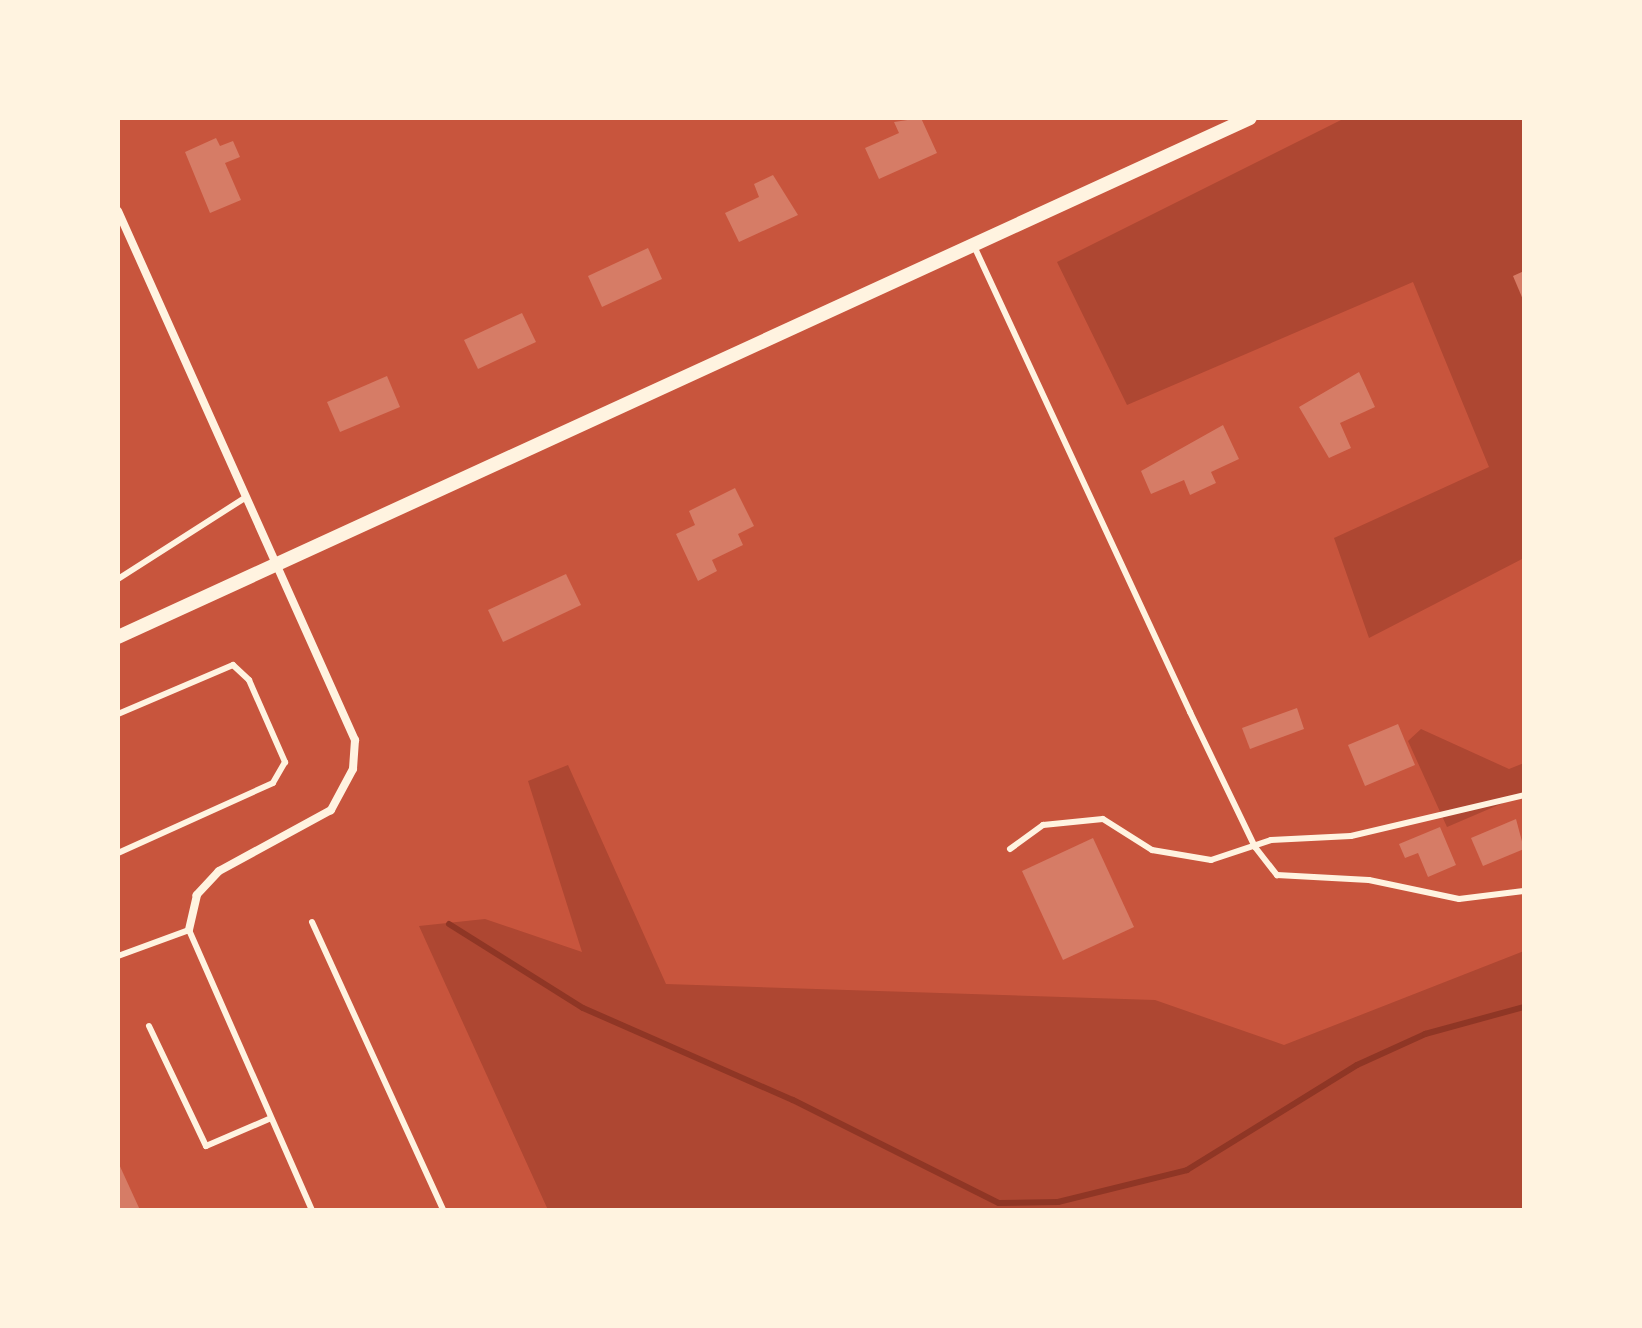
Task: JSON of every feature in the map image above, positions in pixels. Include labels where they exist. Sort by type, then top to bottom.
[{"type":"street","points":[[118,637],[1250,118]]},
{"type":"street","points":[[118,211],[351,725],[353,769],[317,824],[204,884],[189,930]]},
{"type":"lane","points":[[974,246],[1255,847],[1277,875],[1369,880],[1459,899],[1524,891]]},
{"type":"lane","points":[[118,579],[246,497]]},
{"type":"lane","points":[[118,714],[233,665],[249,680],[285,762],[273,783],[118,853]]},
{"type":"lane","points":[[1010,849],[1043,825],[1103,819],[1152,850],[1211,860],[1255,847],[1351,836],[1524,795]]},
{"type":"lane","points":[[312,922],[443,1210]]},
{"type":"lane","points":[[118,956],[189,930],[269,1119],[312,1210]]},
{"type":"lane","points":[[149,1026],[206,1146],[269,1119]]},
{"type":"shaded area","points":[[1345,118],[1524,118],[1524,558],[1369,638],[1334,538],[1489,467],[1413,282],[1127,405],[1057,262]]},
{"type":"shaded area","points":[[1421,729],[1509,769],[1524,763],[1524,794],[1447,827],[1408,741]]},
{"type":"shaded area","points":[[568,765],[666,984],[1155,1000],[1284,1045],[1524,951],[1524,1210],[548,1210],[419,926],[485,919],[582,952],[528,781]]},
{"type":"building","points":[[921,118],[937,153],[879,179],[865,148],[899,133],[894,122]]},
{"type":"building","points":[[216,138],[220,146],[233,141],[240,157],[225,163],[241,200],[210,213],[185,152]]},
{"type":"building","points":[[773,175],[798,215],[739,242],[725,213],[759,197],[754,184]]},
{"type":"building","points":[[648,248],[662,279],[602,307],[588,276]]},
{"type":"building","points":[[1524,271],[1524,302],[1513,276]]},
{"type":"building","points":[[522,313],[536,342],[478,369],[464,340]]},
{"type":"building","points":[[1359,372],[1375,407],[1340,423],[1351,448],[1329,458],[1299,407]]},
{"type":"building","points":[[387,376],[400,407],[340,432],[327,402]]},
{"type":"building","points":[[1223,425],[1239,459],[1211,472],[1216,483],[1190,495],[1184,480],[1151,494],[1141,471]]},
{"type":"building","points":[[735,488],[754,526],[738,534],[743,545],[712,560],[717,571],[698,581],[676,534],[695,525],[689,511]]},
{"type":"building","points":[[566,574],[581,605],[503,642],[488,610]]},
{"type":"building","points":[[1297,708],[1304,729],[1250,749],[1242,728]]},
{"type":"building","points":[[1398,724],[1415,765],[1365,786],[1348,745]]},
{"type":"building","points":[[1516,819],[1524,849],[1483,866],[1471,838]]},
{"type":"building","points":[[1440,827],[1456,865],[1428,877],[1418,853],[1405,858],[1399,844]]},
{"type":"building","points":[[1093,838],[1134,927],[1063,960],[1022,871]]},
{"type":"building","points":[[118,1162],[140,1210],[118,1210]]},
{"type":"waterway","points":[[449,924],[583,1008],[793,1100],[999,1203],[1058,1202],[1187,1170],[1357,1065],[1425,1034],[1524,1007]]}]
